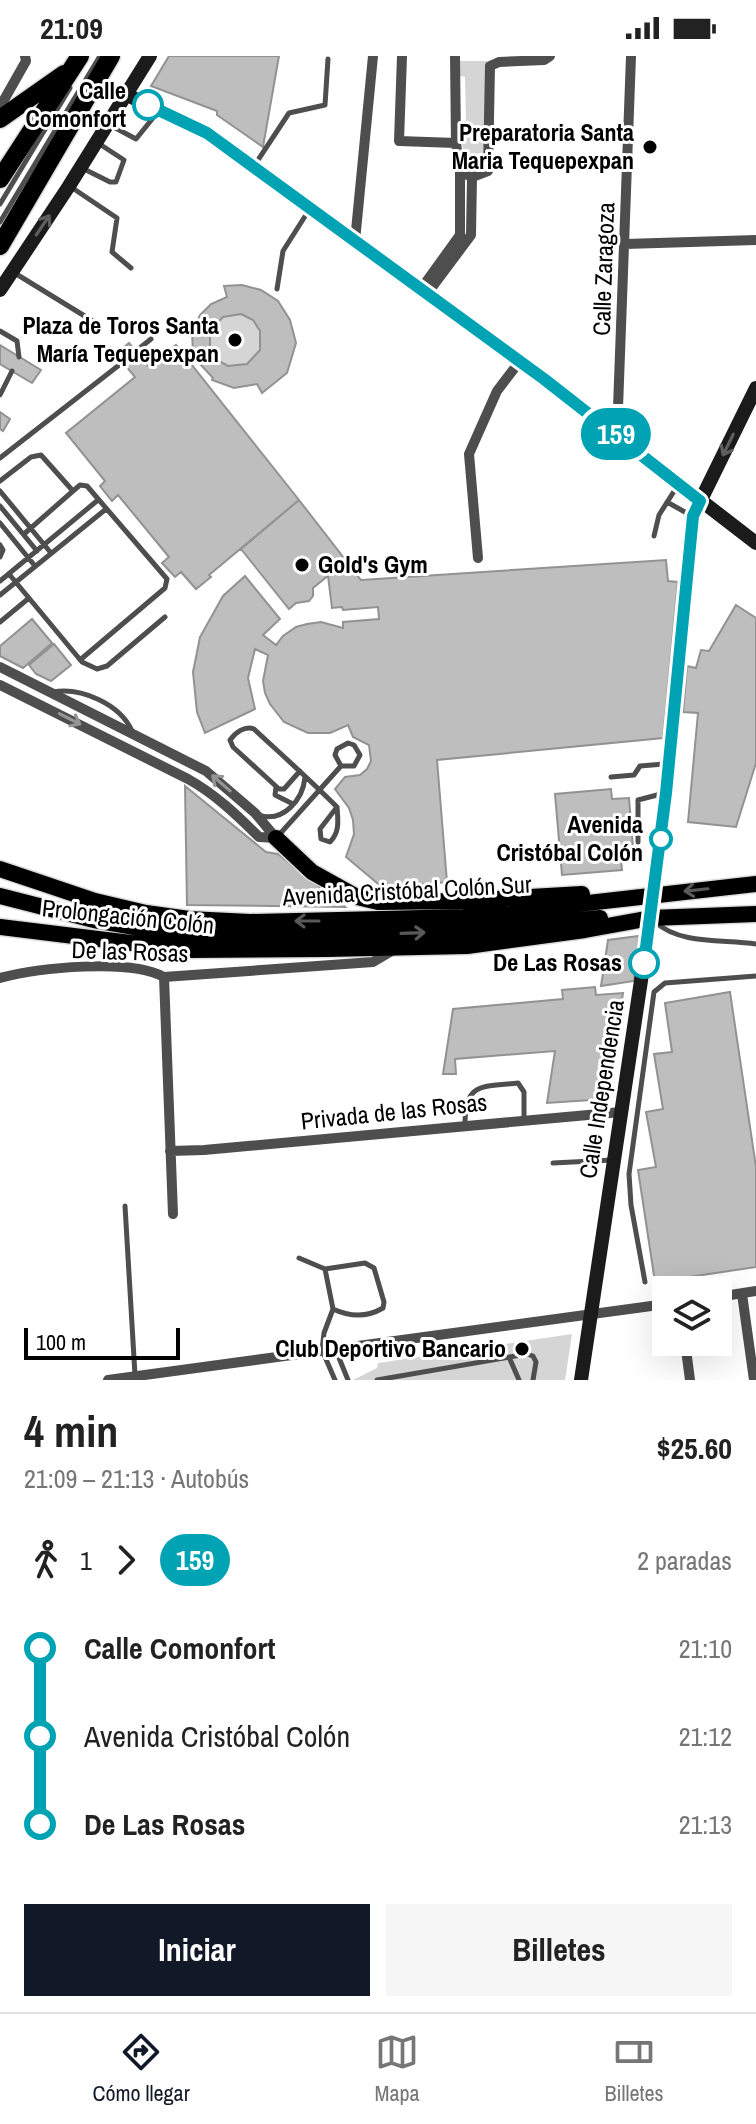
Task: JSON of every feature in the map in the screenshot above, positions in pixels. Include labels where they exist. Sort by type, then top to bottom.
[{"type":"highway","points":[[6,265],[2,234],[111,56]]},
{"type":"highway","points":[[0,119],[77,69]]},
{"type":"highway","points":[[0,179],[77,69]]},
{"type":"main road","points":[[276,838],[312,872],[357,897],[378,902],[610,893],[636,896]]},
{"type":"main road","name":"Prolongación Colón","points":[[0,869],[95,901],[146,913],[250,922]]},
{"type":"main road","name":"Avenida Cristóbal Colón Sur","points":[[250,922],[464,917],[756,884]]},
{"type":"main road","points":[[0,896],[94,920],[186,936],[266,937],[466,931],[617,917],[644,919],[756,914]]},
{"type":"main road","points":[[399,947],[467,946],[644,919]]},
{"type":"main road","name":"Prolongación Colón","points":[[0,927],[188,950],[399,947]]},
{"type":"street","points":[[0,107],[26,61],[25,56]]},
{"type":"street","points":[[0,290],[6,265],[69,186],[150,56]]},
{"type":"street","points":[[355,241],[373,56]]},
{"type":"street","points":[[402,56],[399,141],[456,143]]},
{"type":"street","points":[[424,292],[439,263],[460,235],[455,56]]},
{"type":"street","points":[[460,170],[472,177],[485,173],[490,167],[490,66],[498,59],[544,60],[550,56]]},
{"type":"street","name":"Calle Zaragoza","points":[[617,435],[631,56]]},
{"type":"street","points":[[125,94],[207,133],[520,361],[756,543]]},
{"type":"street","points":[[424,292],[471,235],[472,177]]},
{"type":"street","points":[[625,244],[756,240]]},
{"type":"street","points":[[478,558],[469,454],[497,391],[520,361]]},
{"type":"street","name":"Calle Independencia","points":[[581,1380],[621,1112],[644,919],[654,894],[693,516],[756,388]]},
{"type":"street","points":[[0,667],[206,771],[255,813],[276,838]]},
{"type":"street","points":[[0,685],[197,784],[229,808],[259,837],[276,838]]},
{"type":"street","name":"De las Rosas","points":[[0,978],[23,972],[93,966],[153,971],[164,977],[373,962],[399,947]]},
{"type":"street","points":[[164,977],[173,1214]]},
{"type":"street","name":"Privada de las Rosas","points":[[170,1151],[621,1112]]},
{"type":"street","points":[[732,1295],[756,1291]]},
{"type":"street","points":[[742,1294],[754,1380]]},
{"type":"street","points":[[108,1380],[652,1306]]},
{"type":"street","points":[[687,1356],[690,1380]]},
{"type":"lane","points":[[0,204],[77,69],[89,56]]},
{"type":"lane","points":[[2,234],[100,56]]},
{"type":"lane","points":[[253,167],[289,113],[326,104],[328,59]]},
{"type":"lane","points":[[107,124],[136,139],[159,110]]},
{"type":"lane","points":[[81,167],[116,182],[124,160],[96,142]]},
{"type":"lane","points":[[69,186],[117,218],[112,252],[131,268]]},
{"type":"lane","points":[[277,289],[283,251],[310,208]]},
{"type":"lane","points":[[6,265],[96,323]]},
{"type":"lane","points":[[0,331],[17,341],[19,357]]},
{"type":"lane","points":[[136,351],[151,339]]},
{"type":"lane","points":[[0,458],[123,362]]},
{"type":"lane","points":[[0,395],[12,371]]},
{"type":"lane","points":[[0,481],[37,454],[73,491]]},
{"type":"lane","points":[[24,534],[83,484],[167,579],[165,588],[80,660]]},
{"type":"lane","points":[[654,536],[659,515],[679,484]]},
{"type":"lane","points":[[0,491],[51,553]]},
{"type":"lane","points":[[0,581],[98,500]]},
{"type":"lane","points":[[667,502],[693,516]]},
{"type":"lane","points":[[0,506],[37,551]]},
{"type":"lane","points":[[0,595],[106,509]]},
{"type":"lane","points":[[0,524],[35,566]]},
{"type":"lane","points":[[0,545],[3,550],[0,557]]},
{"type":"lane","points":[[9,574],[80,660],[97,669],[107,666],[165,617]]},
{"type":"lane","points":[[0,622],[29,598]]},
{"type":"lane","points":[[302,773],[282,791],[233,747],[230,740],[245,728],[254,729],[320,789],[337,807],[335,837],[326,842],[319,835],[320,829],[337,807]]},
{"type":"lane","points":[[342,745],[354,745],[360,755],[358,762],[348,768],[341,766],[337,761],[337,749],[342,745]]},
{"type":"lane","points":[[611,777],[634,775],[640,766],[669,763]]},
{"type":"lane","points":[[276,838],[341,766]]},
{"type":"lane","points":[[255,813],[284,814],[304,786],[302,773]]},
{"type":"lane","points":[[276,787],[277,798],[293,804]]},
{"type":"lane","points":[[638,842],[638,800],[666,793]]},
{"type":"lane","points":[[644,919],[679,936],[756,944]]},
{"type":"lane","points":[[645,1282],[631,1205],[629,1174],[654,992],[665,983],[756,976]]},
{"type":"lane","points":[[465,1124],[465,1105],[470,1093],[486,1087],[518,1083],[524,1092],[524,1119]]},
{"type":"lane","points":[[553,1163],[613,1159]]},
{"type":"lane","points":[[125,1206],[127,1378]]},
{"type":"lane","points":[[299,1258],[325,1269],[371,1264],[384,1302],[383,1308],[378,1312],[350,1317],[333,1309]]},
{"type":"lane","points":[[325,1269],[333,1309],[324,1333],[322,1350],[335,1380]]},
{"type":"lane","points":[[335,1348],[348,1380]]},
{"type":"lane","points":[[377,1380],[527,1354],[533,1356],[536,1362],[533,1380]]},
{"type":"lane","points":[[509,1357],[519,1380]]},
{"type":"shaded area","points":[[460,61],[487,61],[487,166],[483,171],[470,171],[464,155],[460,123],[466,122],[465,77],[460,76]]},
{"type":"shaded area","name":"Plaza de Toros Santa María Tequepexpan","points":[[235,314],[254,321],[261,340],[254,359],[235,366],[216,359],[209,340],[216,321]]},
{"type":"shaded area","name":"Club Deportivo Bancario","points":[[572,1334],[565,1380],[353,1380],[377,1368],[378,1363]]},
{"type":"building","points":[[169,56],[279,56],[263,147],[217,115],[217,111],[151,86]]},
{"type":"building","points":[[242,285],[261,290],[278,301],[290,320],[296,343],[287,373],[262,393],[257,384],[234,388],[212,380],[193,353],[192,332],[200,315],[211,304],[227,297],[224,286]],"holes":[[[241,314],[253,320],[260,331],[260,350],[247,364],[228,366],[217,360],[210,350],[210,331],[223,317]]]},
{"type":"building","points":[[129,343],[148,366],[176,345],[299,500],[196,589],[181,572],[175,577],[162,563],[169,557],[118,495],[112,501],[100,486],[105,481],[66,433],[135,377],[116,354]]},
{"type":"building","points":[[0,345],[41,370],[32,383],[0,364]]},
{"type":"building","points":[[0,412],[10,419],[3,431],[0,429]]},
{"type":"building","points":[[299,500],[361,580],[666,560],[668,581],[678,582],[663,738],[437,760],[447,882],[383,888],[346,857],[354,834],[353,820],[349,808],[335,789],[345,777],[360,775],[371,761],[369,745],[353,737],[348,725],[330,733],[308,733],[284,722],[265,693],[263,681],[268,655],[255,649],[248,678],[255,709],[205,733],[197,712],[193,672],[200,637],[223,596],[245,576],[280,619],[263,635],[276,645],[296,627],[307,624],[321,622],[343,628],[343,622],[379,619],[378,607],[332,608],[328,576],[313,588],[309,601],[296,603],[289,609],[241,549]]},
{"type":"building","points":[[736,605],[756,618],[756,763],[736,827],[688,822],[698,713],[683,712],[687,666],[696,668],[701,650],[709,651]]},
{"type":"building","points":[[32,619],[52,643],[23,668],[0,656],[0,646]]},
{"type":"building","points":[[54,644],[71,665],[51,681],[36,674],[29,665]]},
{"type":"building","points":[[185,786],[266,852],[278,854],[345,907],[187,905]]},
{"type":"building","points":[[611,789],[612,799],[629,798],[633,848],[620,849],[622,870],[562,875],[555,794]]},
{"type":"building","points":[[639,936],[634,981],[601,986],[608,940]]},
{"type":"building","points":[[595,987],[596,995],[623,993],[606,1099],[547,1103],[555,1051],[455,1059],[456,1074],[443,1074],[453,1009],[563,999],[562,990]]},
{"type":"building","points":[[730,992],[756,1167],[756,1267],[695,1276],[654,1276],[638,1170],[656,1167],[646,1112],[663,1109],[654,1054],[672,1052],[665,1003]]},
{"type":"bus line","name":"159","points":[[148,105],[207,133],[544,379],[700,501],[693,516],[666,793],[644,963]]},
{"type":"place","name":"Calle Comonfort","points":[[148,105]]},
{"type":"place","name":"Preparatoria Santa Maria Tequepexpan","points":[[650,147]]},
{"type":"place","name":"Plaza de Toros Santa María Tequepexpan","points":[[235,340]]},
{"type":"place","name":"Gold's Gym","points":[[302,565]]},
{"type":"place","name":"Avenida Cristóbal Colón","points":[[661,839]]},
{"type":"place","name":"De Las Rosas","points":[[644,963]]},
{"type":"place","name":"Club Deportivo Bancario","points":[[522,1349]]}]
